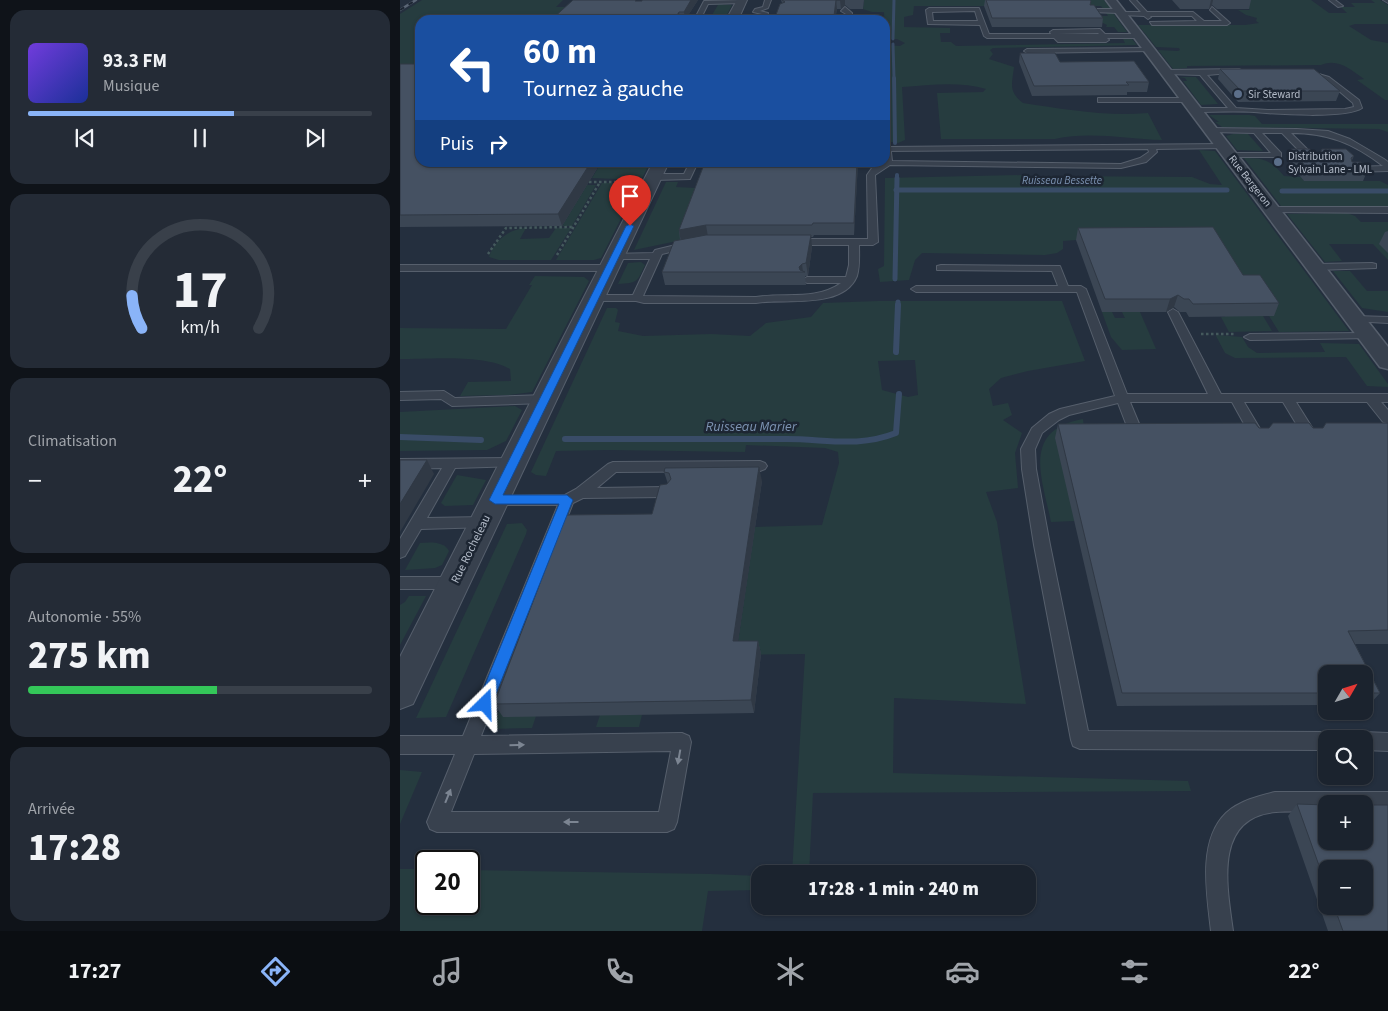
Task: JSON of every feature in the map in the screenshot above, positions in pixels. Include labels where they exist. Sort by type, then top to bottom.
[{"type":"street","name":"Rue Bergeron","points":[[1128,18],[1149,50],[1388,362]]},
{"type":"street","name":"Rue Rocheleau","points":[[400,693],[612,262],[652,174]]},
{"type":"lane","points":[[750,11],[765,8],[768,0]]},
{"type":"lane","points":[[1134,0],[1152,23]]},
{"type":"lane","points":[[1332,0],[1340,6]]},
{"type":"lane","points":[[700,15],[706,2],[739,9]]},
{"type":"lane","points":[[845,9],[844,11],[849,13],[849,15]]},
{"type":"lane","points":[[757,10],[773,10]]},
{"type":"lane","points":[[757,10],[765,13],[764,15]]},
{"type":"lane","points":[[1092,11],[1152,23],[1227,23],[1219,15],[1212,12]]},
{"type":"lane","points":[[930,17],[981,20],[987,36],[1055,36],[1058,40],[1106,40],[1103,36],[1128,18],[1144,14],[1204,15]]},
{"type":"lane","points":[[1195,15],[1202,23]]},
{"type":"lane","points":[[1002,27],[1005,36]]},
{"type":"lane","points":[[1021,27],[1024,36]]},
{"type":"lane","points":[[1034,27],[1038,36]]},
{"type":"lane","points":[[1027,51],[1149,50]]},
{"type":"lane","points":[[1167,72],[1238,71],[1246,74]]},
{"type":"lane","points":[[1101,100],[1192,105],[1268,112],[1345,111],[1358,108],[1356,102],[1327,78],[1301,72]]},
{"type":"lane","points":[[1202,73],[1234,110]]},
{"type":"lane","points":[[1211,130],[1321,131],[1351,141],[1388,167]]},
{"type":"lane","points":[[890,147],[1059,149],[1152,147],[1226,150],[1278,155],[1256,131]]},
{"type":"lane","points":[[1284,131],[1313,160]]},
{"type":"lane","points":[[890,162],[1127,165],[1152,154],[1152,147]]},
{"type":"lane","points":[[1059,149],[1063,165]]},
{"type":"lane","points":[[652,174],[687,177],[692,167]]},
{"type":"lane","points":[[786,242],[873,242],[871,175],[875,170],[884,167]]},
{"type":"lane","points":[[1352,170],[1388,167]]},
{"type":"lane","points":[[1272,210],[1388,210]]},
{"type":"lane","points":[[594,298],[718,301],[810,298],[829,293],[843,286],[849,280],[852,276],[854,242]]},
{"type":"lane","points":[[637,298],[660,251],[697,244]]},
{"type":"lane","points":[[400,268],[478,268],[612,262],[656,256]]},
{"type":"lane","points":[[1316,267],[1372,266]]},
{"type":"lane","points":[[941,268],[1056,268],[1064,290]]},
{"type":"lane","points":[[807,280],[849,280]]},
{"type":"lane","points":[[916,290],[1080,290],[1132,426]]},
{"type":"lane","points":[[1173,312],[1216,397]]},
{"type":"lane","points":[[1355,320],[1388,320]]},
{"type":"lane","points":[[1250,337],[1368,336]]},
{"type":"lane","points":[[400,396],[444,395],[452,402],[545,399]]},
{"type":"lane","points":[[1235,397],[1258,437]]},
{"type":"lane","points":[[1318,740],[1080,740],[1042,545],[1029,469],[1028,449],[1037,431],[1054,417],[1065,412],[1122,398],[1388,398]]},
{"type":"lane","points":[[1287,398],[1312,437]]},
{"type":"lane","points":[[1371,398],[1388,419]]},
{"type":"lane","points":[[400,464],[514,463]]},
{"type":"lane","points":[[400,552],[451,464]]},
{"type":"lane","points":[[495,500],[567,500],[581,493],[613,467],[760,466]]},
{"type":"lane","points":[[581,493],[666,492]]},
{"type":"lane","points":[[400,745],[468,745],[682,742],[667,822],[437,822],[468,745],[560,516],[567,500]]},
{"type":"lane","points":[[416,524],[484,523]]},
{"type":"lane","points":[[400,583],[454,583]]},
{"type":"lane","points":[[1373,741],[1388,742]]},
{"type":"lane","points":[[1222,931],[1217,854],[1223,833],[1234,818],[1261,804],[1275,802],[1388,802]]},
{"type":"path","points":[[589,182],[652,174]]},
{"type":"path","points":[[554,260],[600,182]]},
{"type":"path","points":[[478,268],[506,228],[573,228]]},
{"type":"path","points":[[1184,334],[1242,334],[1250,337]]},
{"type":"green space","points":[[422,0],[563,0],[556,7],[576,7],[568,15],[415,15],[415,67],[400,67],[400,14]]},
{"type":"green space","points":[[864,0],[1104,0],[1111,9],[1103,9],[1101,6],[914,6],[913,15],[904,17],[904,27],[950,28],[950,33],[940,33],[941,42],[951,42],[956,46],[1125,43],[1123,39],[1132,39],[1137,45],[993,48],[990,50],[993,54],[989,59],[1014,67],[1013,91],[1023,103],[1101,113],[1148,113],[1162,140],[1095,136],[1055,139],[941,139],[937,93],[983,92],[986,89],[966,85],[944,84],[902,87],[905,140],[898,143],[890,142],[890,45],[900,46],[905,43],[897,39],[890,39],[890,15],[884,15],[884,12],[872,12],[863,9]]},
{"type":"green space","points":[[1238,0],[1311,0],[1329,13],[1347,13],[1341,7],[1355,7],[1351,3],[1375,3],[1371,0],[1380,0],[1388,5],[1388,24],[1355,24],[1349,26],[1371,40],[1388,43],[1388,100],[1385,100],[1357,80],[1364,79],[1354,72],[1344,66],[1333,63],[1321,65],[1187,66],[1187,68],[1173,69],[1158,50],[1178,51],[1180,50],[1179,48],[1156,47],[1138,25],[1245,25],[1259,23],[1256,21],[1257,18],[1246,15],[1238,10],[1250,10]]},
{"type":"green space","points":[[712,4],[732,5],[727,15],[712,15],[718,5]]},
{"type":"green space","points":[[1106,13],[1113,13],[1127,32],[1118,32],[1114,27],[1106,27],[1107,25],[1101,22],[1098,16],[1108,16]]},
{"type":"green space","points":[[1179,77],[1196,77],[1218,104],[1201,105],[1183,81],[1187,81],[1185,78]]},
{"type":"green space","points":[[1209,115],[1255,116],[1262,124],[1388,124],[1388,132],[1379,129],[1222,127],[1215,122],[1219,122]]},
{"type":"green space","points":[[1248,134],[1263,151],[1237,150],[1226,136]]},
{"type":"green space","points":[[1199,150],[1215,151],[1349,331],[1279,332],[1269,316],[1076,240],[1063,241],[1063,249],[1057,253],[1045,255],[922,253],[915,260],[909,280],[880,282],[878,269],[884,266],[885,178],[1022,175],[1026,179],[1040,179],[1051,176],[1192,177],[1210,184],[1222,185]]},
{"type":"green space","points":[[1244,158],[1267,161],[1275,166],[1284,176],[1301,177],[1304,181],[1380,181],[1388,185],[1388,206],[1281,206]]},
{"type":"green space","points":[[599,167],[648,167],[641,180],[592,178]]},
{"type":"green space","points":[[666,182],[678,182],[676,187],[696,188],[682,240],[634,250]]},
{"type":"green space","points":[[602,183],[639,183],[601,258],[594,260],[556,260]]},
{"type":"green space","points":[[587,185],[596,185],[572,226],[562,226]]},
{"type":"green space","points":[[1347,213],[1355,216],[1361,222],[1388,222],[1388,260],[1373,244],[1329,244],[1342,261],[1325,262],[1287,214]]},
{"type":"green space","points":[[526,228],[520,239],[549,238],[556,228],[571,228],[551,260],[499,260],[489,257],[495,245],[503,236]]},
{"type":"green space","points":[[641,262],[645,265],[636,280],[630,283],[618,284],[628,263]]},
{"type":"green space","points":[[1333,271],[1350,271],[1367,291],[1388,291],[1388,312],[1362,308]]},
{"type":"green space","points":[[535,276],[584,277],[589,281],[532,392],[509,395],[460,396],[468,382],[511,381],[510,369],[499,364],[472,359],[400,359],[400,328],[506,329],[532,285],[529,285]]},
{"type":"green space","points":[[878,301],[1062,301],[1085,361],[1028,371],[1001,378],[989,389],[993,406],[1008,403],[1012,415],[1003,420],[1022,433],[1015,453],[1018,488],[986,492],[997,522],[1026,704],[894,698],[893,773],[1188,781],[1191,791],[813,793],[809,865],[793,865],[805,654],[736,655],[755,527],[822,525],[839,463],[838,452],[825,448],[746,445],[745,452],[556,451],[546,476],[536,475],[531,472],[607,308],[616,308],[618,310],[615,322],[620,323],[618,331],[643,336],[711,334],[750,336],[766,323],[811,317],[823,303]],"holes":[[[915,360],[918,395],[908,397],[882,390],[878,361]]]},
{"type":"green space","points":[[1221,311],[1263,316],[1272,331],[1229,332],[1221,317],[1225,317]]},
{"type":"green space","points":[[1102,312],[1112,312],[1115,318],[1125,318],[1122,312],[1140,312],[1156,349],[1122,350],[1111,337]]},
{"type":"green space","points":[[1216,336],[1242,337],[1248,347],[1257,353],[1325,352],[1320,343],[1359,344],[1388,384],[1388,387],[1367,386],[1346,357],[1235,358],[1225,353]]},
{"type":"green space","points":[[515,406],[522,410],[506,441],[487,450],[400,451],[400,412]]},
{"type":"green space","points":[[1083,419],[1085,437],[1074,521],[1051,522],[1041,473],[1040,458],[1043,445],[1051,434],[1063,425]]},
{"type":"green space","points":[[457,475],[486,480],[473,505],[445,506],[441,503]]},
{"type":"green space","points":[[522,523],[527,530],[526,534],[446,717],[416,718],[507,524]]},
{"type":"green space","points":[[420,543],[436,543],[447,548],[449,551],[442,565],[435,568],[405,570]]},
{"type":"green space","points":[[409,596],[426,596],[400,645],[400,605]]},
{"type":"green space","points":[[509,681],[536,716],[532,728],[493,729]]},
{"type":"green space","points":[[600,715],[642,715],[639,727],[596,727]]},
{"type":"green space","points":[[400,770],[422,772],[400,824]]},
{"type":"green space","points":[[400,869],[415,869],[415,915],[480,915],[480,870],[751,876],[751,890],[708,891],[702,931],[400,931]]},
{"type":"building","points":[[573,0],[691,0],[684,12],[679,12],[677,15],[556,15]]},
{"type":"building","points":[[782,0],[836,0],[834,15],[776,15],[780,4],[785,2]]},
{"type":"building","points":[[986,0],[1090,0],[1090,5],[1094,5],[1103,18],[992,18]]},
{"type":"building","points":[[1020,53],[1055,53],[1060,62],[1134,61],[1149,82],[1126,82],[1129,85],[1034,86]]},
{"type":"building","points":[[400,64],[415,64],[415,167],[588,167],[558,214],[400,215]]},
{"type":"building","points":[[1220,69],[1314,69],[1340,91],[1241,91]]},
{"type":"building","points":[[1291,149],[1310,149],[1314,153],[1320,153],[1322,149],[1346,149],[1354,156],[1351,158],[1352,162],[1361,162],[1368,169],[1308,169]]},
{"type":"building","points":[[703,167],[857,167],[854,223],[706,225],[679,230]]},
{"type":"building","points":[[1213,227],[1243,275],[1260,275],[1279,303],[1193,304],[1189,299],[1184,299],[1178,295],[1170,299],[1105,299],[1078,228]]},
{"type":"building","points":[[706,235],[811,235],[806,263],[799,267],[800,270],[805,272],[662,272],[674,241]]},
{"type":"building","points":[[1255,423],[1259,428],[1269,428],[1273,423],[1309,423],[1313,428],[1323,428],[1326,423],[1388,423],[1388,630],[1348,631],[1366,665],[1318,665],[1318,693],[1122,693],[1058,424]]},
{"type":"building","points":[[400,460],[427,460],[400,504]]},
{"type":"building","points":[[759,467],[733,641],[758,641],[751,700],[494,704],[566,515],[652,514],[660,485],[667,484],[671,479],[669,473],[664,472],[665,468]]},
{"type":"building","points":[[1373,679],[1380,693],[1373,693]]},
{"type":"building","points":[[1297,804],[1318,805],[1318,850],[1373,850],[1373,805],[1388,805],[1388,931],[1343,931],[1337,915],[1373,915],[1373,860],[1318,860],[1318,863]]},
{"type":"waterway","name":"Ruisseau Marier","points":[[893,39],[894,0]]},
{"type":"waterway","name":"Ruisseau Marier","points":[[893,44],[894,79]]},
{"type":"waterway","name":"Ruisseau Marier","points":[[894,78],[895,143]]},
{"type":"waterway","name":"Ruisseau Marier","points":[[897,178],[897,190]]},
{"type":"waterway","name":"Ruisseau Marier","points":[[895,279],[897,190]]},
{"type":"waterway","name":"Ruisseau Bessette","points":[[897,190],[1227,190]]},
{"type":"waterway","name":"Ruisseau Bessette","points":[[1282,191],[1388,191]]},
{"type":"waterway","name":"Ruisseau Marier","points":[[896,352],[898,305]]},
{"type":"waterway","name":"Ruisseau Marier","points":[[565,439],[787,439],[842,442],[868,440],[896,433],[899,394]]},
{"type":"waterway","name":"Ruisseau Marier","points":[[400,437],[481,440]]},
{"type":"railway","points":[[400,10],[416,0]]},
{"type":"place","name":"Sir Steward","points":[[1238,94]]},
{"type":"place","name":"Distribution Sylvain Lane - LML","points":[[1278,162]]},
{"type":"route","points":[[485,704],[567,500],[495,500],[630,226]]}]
